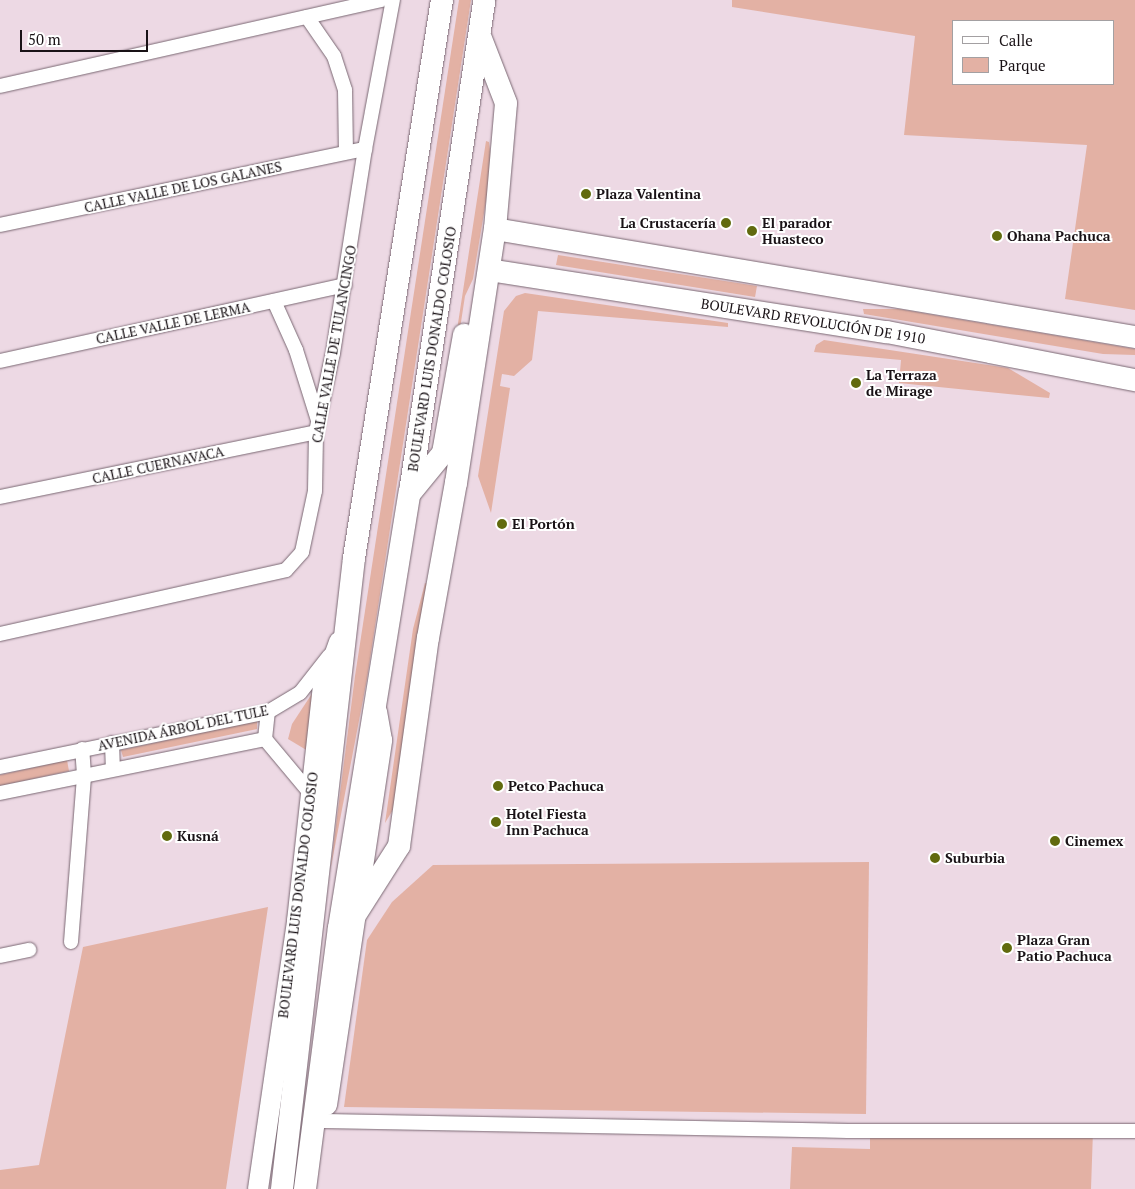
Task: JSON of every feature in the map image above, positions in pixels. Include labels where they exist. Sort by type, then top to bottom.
[{"type":"main road","name":"BOULEVARD LUIS DONALDO COLOSIO","points":[[282,1189],[295,1098],[312,919],[349,603],[442,0]]},
{"type":"main road","name":"BOULEVARD LUIS DONALDO COLOSIO","points":[[305,1189],[339,928],[410,492],[484,0]]},
{"type":"main road","points":[[357,912],[399,846],[428,638],[495,229],[506,103],[479,34]]},
{"type":"main road","points":[[495,229],[1135,337]]},
{"type":"main road","points":[[410,492],[443,453],[472,287],[489,270]]},
{"type":"main road","name":"BOULEVARD REVOLUCIÓN DE 1910","points":[[489,270],[887,332],[1135,380]]},
{"type":"main road","name":"BOULEVARD LUIS DONALDO COLOSIO","points":[[258,1189],[297,921],[323,687],[339,644],[349,603]]},
{"type":"main road","name":"BOULEVARD LUIS DONALDO COLOSIO","points":[[314,1189],[382,740],[375,698]]},
{"type":"street","points":[[0,86],[381,0]]},
{"type":"street","name":"CALLE VALLE DE TULANCINGO","points":[[0,634],[286,570],[302,552],[315,490],[317,426],[345,285],[365,149],[394,0]]},
{"type":"street","points":[[306,18],[334,56],[345,90],[346,152]]},
{"type":"street","name":"CALLE VALLE DE LOS GALANES","points":[[0,225],[365,149]]},
{"type":"street","name":"CALLE VALLE DE LERMA","points":[[0,361],[345,285]]},
{"type":"street","points":[[274,301],[296,350],[317,426]]},
{"type":"street","name":"CALLE CUERNAVACA","points":[[0,497],[317,426]]},
{"type":"street","name":"AVENIDA ÁRBOL DEL TULE","points":[[0,767],[268,712],[300,693],[339,644]]},
{"type":"street","points":[[265,740],[268,712]]},
{"type":"street","name":"AVENIDA ÁRBOL DEL TULE","points":[[0,793],[265,740],[310,794]]},
{"type":"street","points":[[112,744],[113,769]]},
{"type":"street","points":[[71,942],[84,775],[82,749]]},
{"type":"street","points":[[0,956],[29,950]]},
{"type":"street","points":[[324,1121],[848,1131],[1135,1131]]},
{"type":"green space","points":[[459,0],[471,0],[367,679],[330,872],[355,676]]},
{"type":"green space","points":[[732,0],[1135,0],[1135,310],[1065,299],[1087,145],[904,135],[915,36],[732,7]]},
{"type":"green space","points":[[486,141],[489,142],[492,165],[473,279],[465,296],[446,420],[443,421]]},
{"type":"green space","points":[[558,255],[757,286],[755,297],[556,265]]},
{"type":"green space","points":[[525,293],[728,323],[728,327],[538,311],[532,360],[514,376],[502,374],[500,386],[510,388],[491,513],[478,476],[504,311],[516,296]]},
{"type":"green space","points":[[863,309],[899,309],[1135,349],[1135,355],[1103,354],[864,314]]},
{"type":"green space","points":[[824,340],[1008,368],[1050,393],[1049,398],[899,383],[901,360],[814,352],[816,345]]},
{"type":"green space","points":[[425,583],[428,584],[394,808],[385,823],[413,629]]},
{"type":"green space","points":[[313,692],[308,751],[288,739],[292,724]]},
{"type":"green space","points":[[257,721],[257,729],[123,757],[121,750]]},
{"type":"green space","points":[[67,760],[69,771],[0,786],[0,775]]},
{"type":"green space","points":[[869,862],[866,1114],[344,1107],[367,940],[392,902],[433,865]]},
{"type":"green space","points":[[268,907],[226,1189],[0,1189],[0,1170],[39,1165],[83,947]]},
{"type":"green space","points":[[870,1129],[1093,1131],[1091,1189],[790,1189],[792,1147],[870,1149]]},
{"type":"place","name":"Plaza Valentina","points":[[586,194]]},
{"type":"place","name":"La Crustacería","points":[[726,223]]},
{"type":"place","name":"El parador Huasteco","points":[[752,231]]},
{"type":"place","name":"Ohana Pachuca","points":[[997,236]]},
{"type":"place","name":"La Terraza de Mirage","points":[[856,383]]},
{"type":"place","name":"El Portón","points":[[502,524]]},
{"type":"place","name":"Petco Pachuca","points":[[498,786]]},
{"type":"place","name":"Hotel Fiesta Inn Pachuca","points":[[496,822]]},
{"type":"place","name":"Kusná","points":[[167,836]]},
{"type":"place","name":"Cinemex","points":[[1055,841]]},
{"type":"place","name":"Suburbia","points":[[935,858]]},
{"type":"place","name":"Plaza Gran Patio Pachuca","points":[[1007,948]]}]
